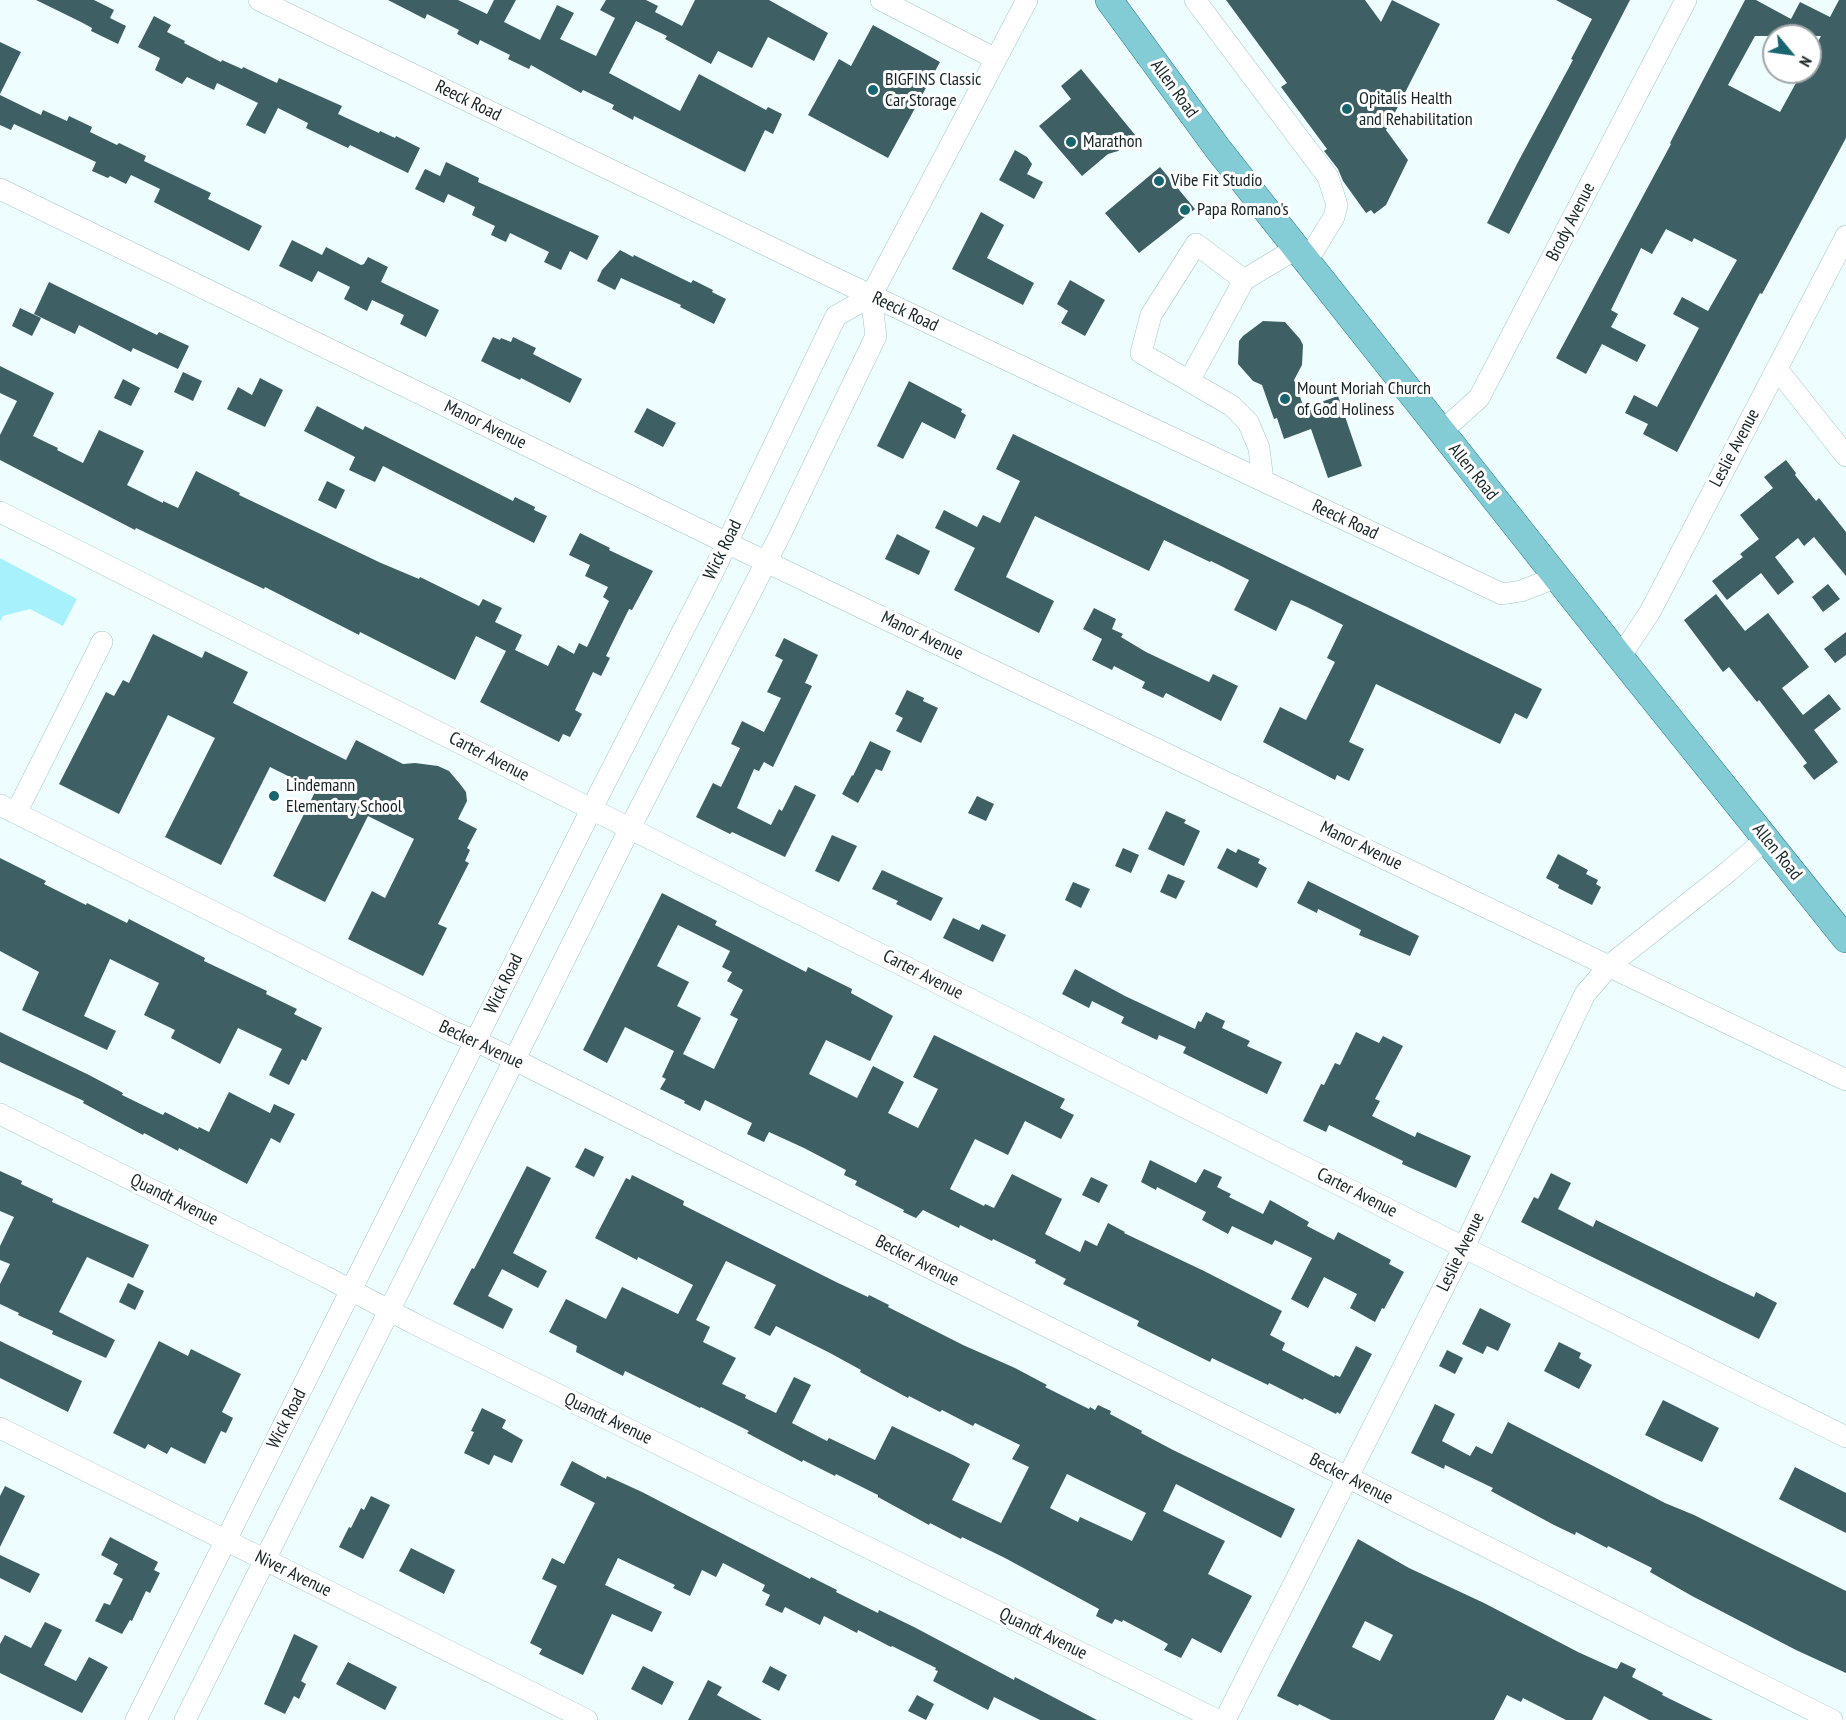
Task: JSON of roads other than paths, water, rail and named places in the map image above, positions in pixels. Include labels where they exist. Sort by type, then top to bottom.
[{"type":"main road","name":"Allen Road","points":[[1108,0],[1218,149],[1846,939]]},
{"type":"street","name":"Reeck Road","points":[[259,0],[871,296],[1502,594],[1521,591],[1557,577]]},
{"type":"street","points":[[881,0],[996,59]]},
{"type":"street","points":[[185,1720],[630,828],[767,562],[876,336],[871,296],[1027,0]]},
{"type":"street","points":[[1189,381],[1244,280],[1302,254],[1334,216],[1337,206],[1328,177],[1195,0]]},
{"type":"street","name":"Brody Avenue","points":[[1441,432],[1479,398],[1686,0]]},
{"type":"street","name":"Manor Avenue","points":[[0,189],[727,543],[1846,1080]]},
{"type":"street","name":"Leslie Avenue","points":[[1620,657],[1650,612],[1846,236]]},
{"type":"street","points":[[1244,280],[1196,244],[1151,315],[1141,353],[1232,406],[1248,422],[1259,448],[1263,481]]},
{"type":"street","name":"Wick Road","points":[[136,1720],[727,543],[836,316],[871,296]]},
{"type":"street","points":[[1777,369],[1846,456]]},
{"type":"street","name":"Carter Avenue","points":[[0,512],[1846,1437]]},
{"type":"street","points":[[8,809],[102,642]]},
{"type":"street","name":"Becker Avenue","points":[[8,809],[451,1031],[515,1060],[1832,1720]]},
{"type":"street","name":"Leslie Avenue","points":[[1225,1720],[1464,1247],[1585,994],[1610,965],[1766,839]]},
{"type":"street","name":"Quandt Avenue","points":[[0,1114],[390,1311],[1217,1720]]},
{"type":"street","name":"Niver Avenue","points":[[0,1428],[587,1720]]},
{"type":"place","name":"BIGFINS Classic Car Storage","points":[[873,90]]},
{"type":"place","name":"Opitalis Health and Rehabilitation","points":[[1347,109]]},
{"type":"place","name":"Marathon","points":[[1071,142]]},
{"type":"place","name":"Vibe Fit Studio","points":[[1159,181]]},
{"type":"place","name":"Papa Romano's","points":[[1185,210]]},
{"type":"place","name":"Mount Moriah Church of God Holiness","points":[[1285,399]]},
{"type":"place","name":"Lindemann Elementary School","points":[[274,796]]}]
